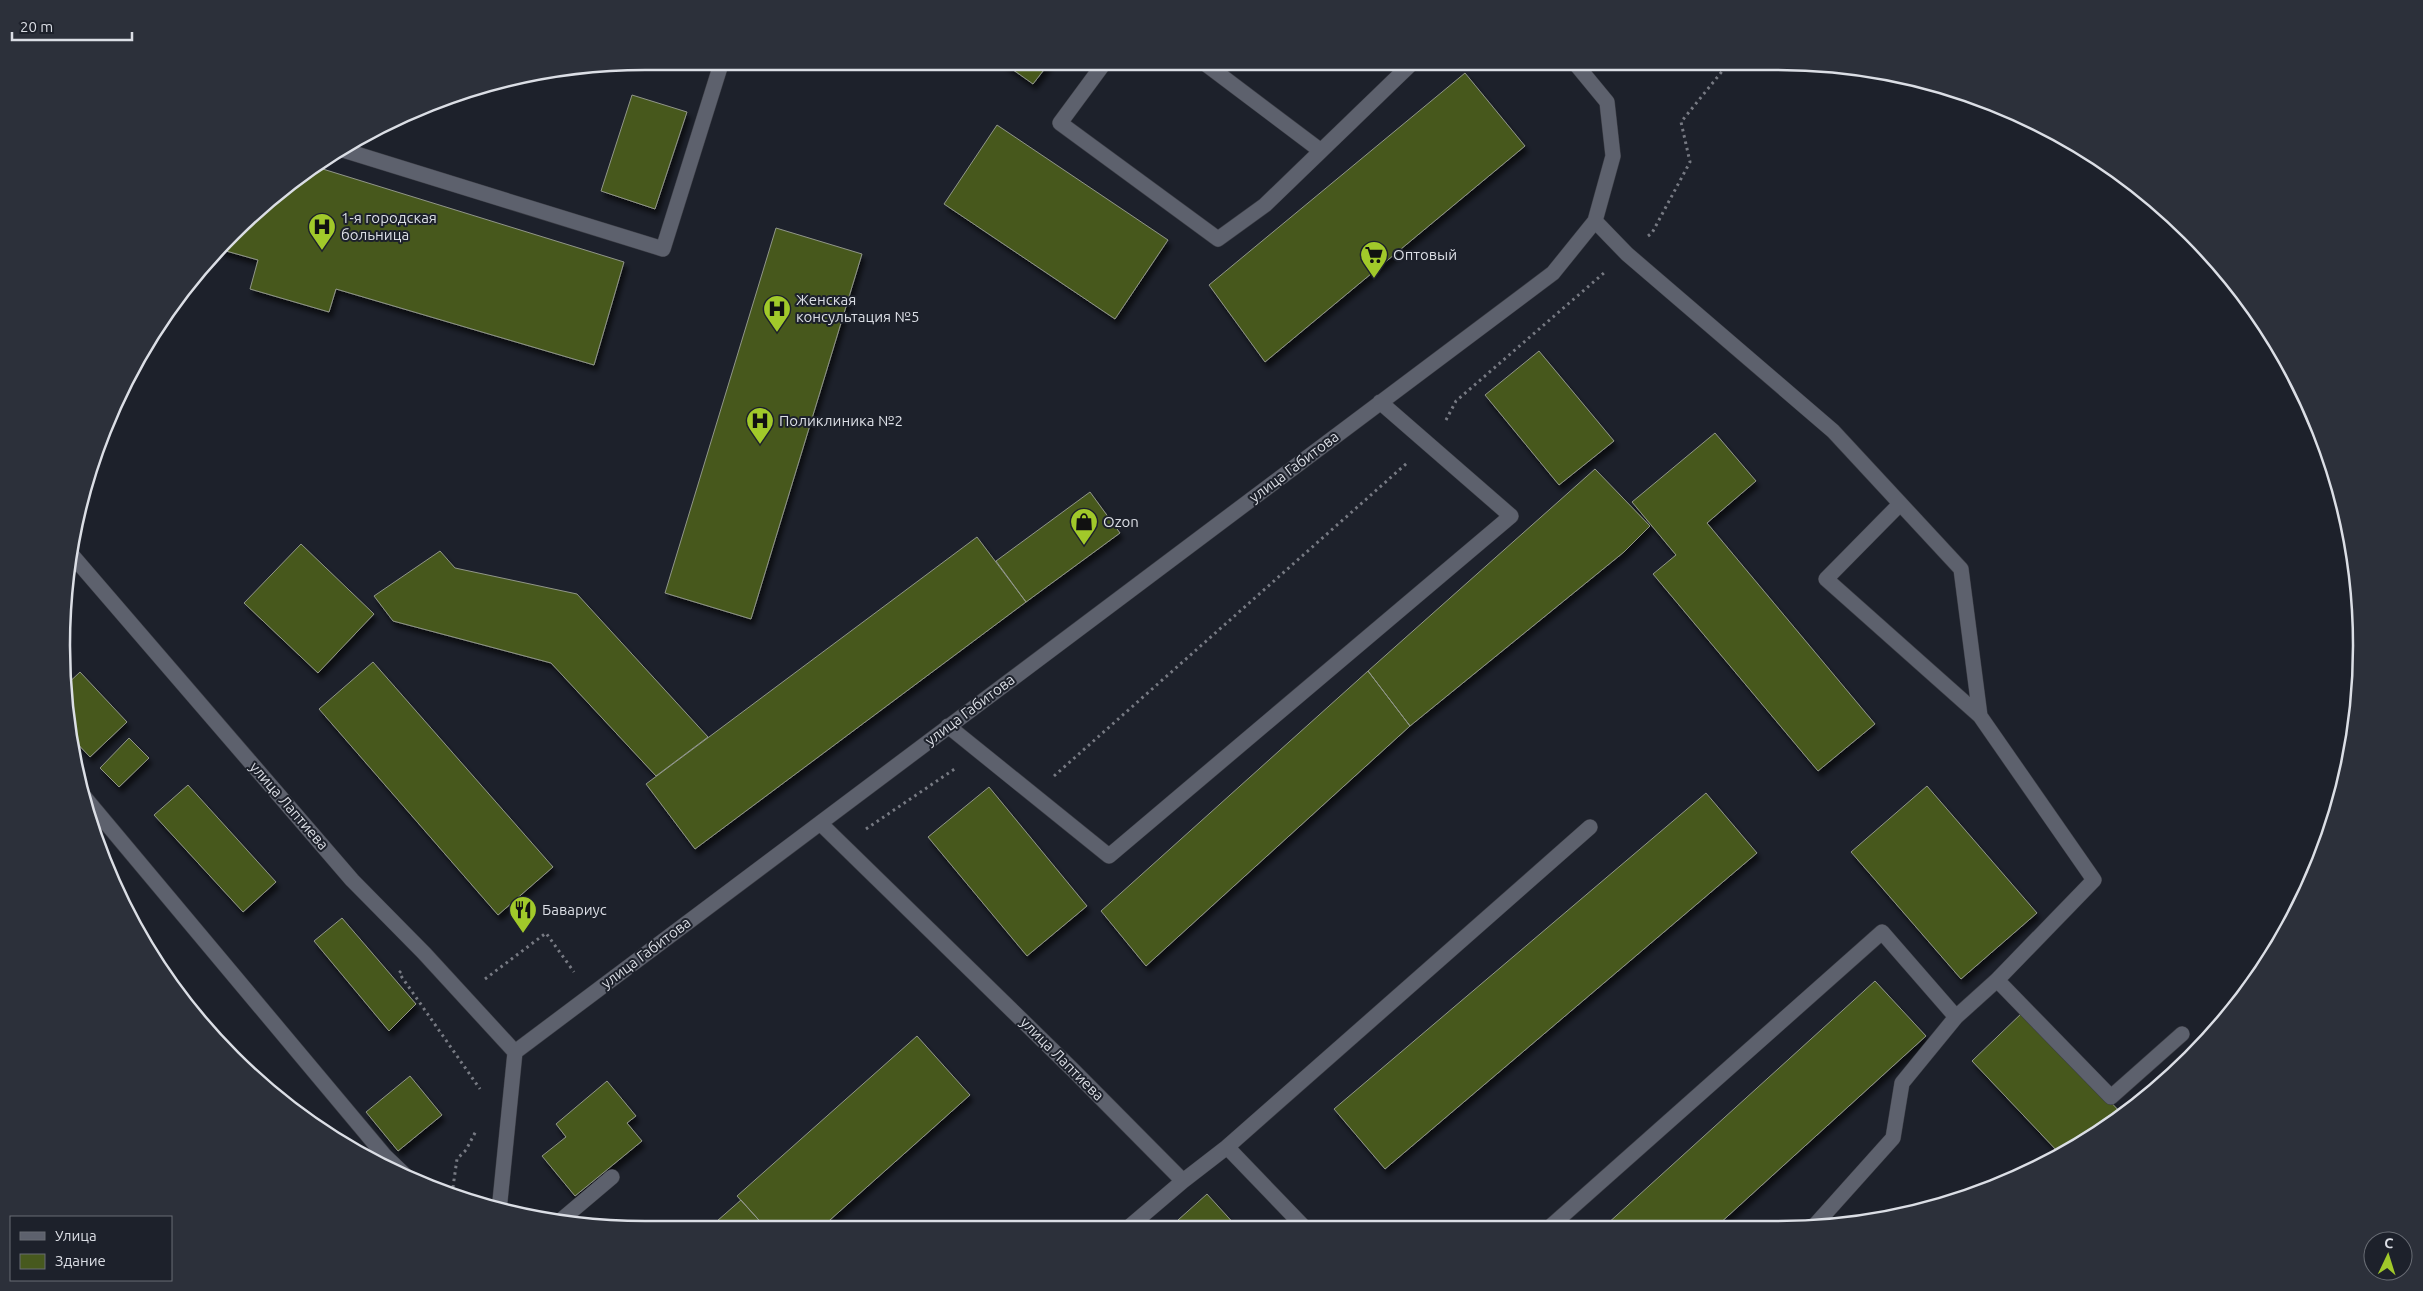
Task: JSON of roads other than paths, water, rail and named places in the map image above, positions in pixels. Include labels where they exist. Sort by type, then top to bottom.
[{"type":"street","points":[[350,152],[663,248],[719,70]]},
{"type":"street","points":[[1099,70],[1060,123],[1218,239],[1265,205],[1405,70]]},
{"type":"street","points":[[1214,70],[1321,151]]},
{"type":"street","points":[[1581,70],[1607,102],[1613,156],[1594,221],[1627,254],[1833,431],[1961,569],[1980,716]]},
{"type":"street","name":"улица Габитова","points":[[515,1052],[1553,273],[1594,221]]},
{"type":"street","points":[[948,726],[1109,856],[1511,516],[1380,402]]},
{"type":"street","points":[[1820,1219],[1893,1138],[1902,1083],[1956,1016],[1997,980],[2094,880],[1980,716],[1826,579],[1900,504]]},
{"type":"street","name":"улица Лаптиева","points":[[77,560],[352,880],[515,1052]]},
{"type":"street","points":[[95,809],[392,1162]]},
{"type":"street","name":"улица Лаптиева","points":[[820,823],[1073,1070],[1183,1181]]},
{"type":"street","points":[[1135,1221],[1227,1147],[1590,827]]},
{"type":"street","points":[[1557,1221],[1882,932],[1956,1016]]},
{"type":"street","points":[[1997,980],[2111,1097],[2182,1034]]},
{"type":"street","points":[[500,1202],[515,1052]]},
{"type":"street","points":[[1227,1147],[1298,1221]]},
{"type":"street","points":[[567,1215],[612,1177]]},
{"type":"place","name":"1-я городская больница","points":[[322,251]]},
{"type":"place","name":"Оптовый","points":[[1374,279]]},
{"type":"place","name":"Женская консультация №5","points":[[777,333]]},
{"type":"place","name":"Поликлиника №2","points":[[760,445]]},
{"type":"place","name":"Ozon","points":[[1084,546]]},
{"type":"place","name":"Бавариус","points":[[523,934]]}]
